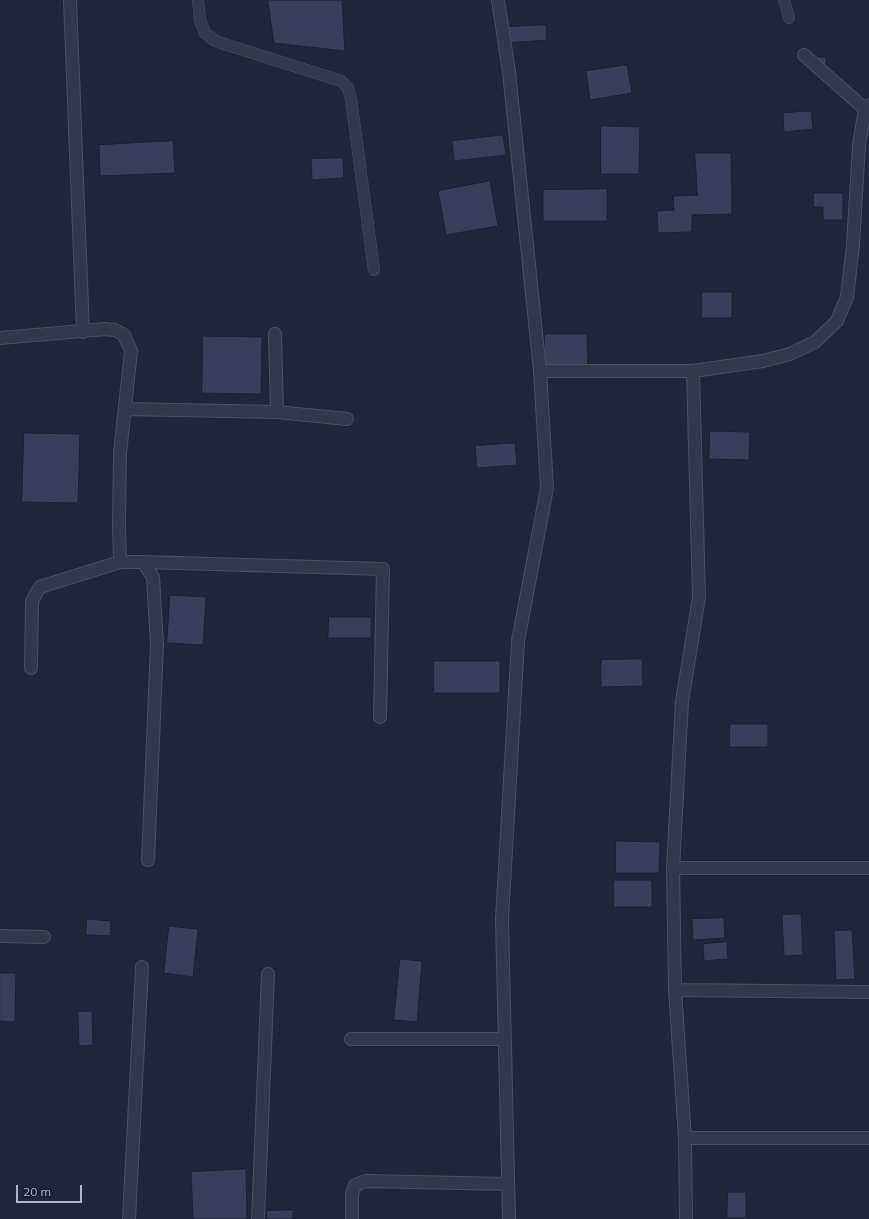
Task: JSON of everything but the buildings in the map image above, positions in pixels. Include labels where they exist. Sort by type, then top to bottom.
[{"type":"street","points":[[70,0],[83,332]]},
{"type":"street","points":[[498,0],[509,72],[540,371],[547,488],[518,641],[502,919],[509,1219]]},
{"type":"street","points":[[540,371],[693,371],[763,361],[790,354],[815,342],[837,321],[847,297],[853,245],[859,145],[867,107],[804,55]]},
{"type":"street","points":[[0,338],[105,329],[115,330],[124,335],[131,351],[120,453],[120,562]]},
{"type":"street","points":[[275,334],[277,412]]},
{"type":"street","points":[[686,1219],[685,1138],[675,990],[673,868],[682,702],[699,597],[693,371]]},
{"type":"street","points":[[125,409],[277,412],[347,419]]},
{"type":"street","points":[[31,668],[32,602],[40,587],[120,562],[383,569],[380,716]]},
{"type":"street","points":[[143,562],[153,577],[157,644],[148,860]]},
{"type":"street","points":[[673,868],[869,868]]},
{"type":"street","points":[[0,936],[44,937]]},
{"type":"street","points":[[129,1219],[142,967]]},
{"type":"street","points":[[258,1219],[268,974]]},
{"type":"street","points":[[675,990],[869,992]]},
{"type":"street","points":[[351,1039],[505,1039]]},
{"type":"street","points":[[685,1138],[869,1138]]},
{"type":"street","points":[[352,1219],[352,1194],[355,1185],[366,1181],[508,1184]]},
{"type":"lane","points":[[198,0],[200,20],[205,33],[215,41],[341,81],[348,88],[351,98],[374,270]]},
{"type":"lane","points":[[784,0],[789,18]]}]
